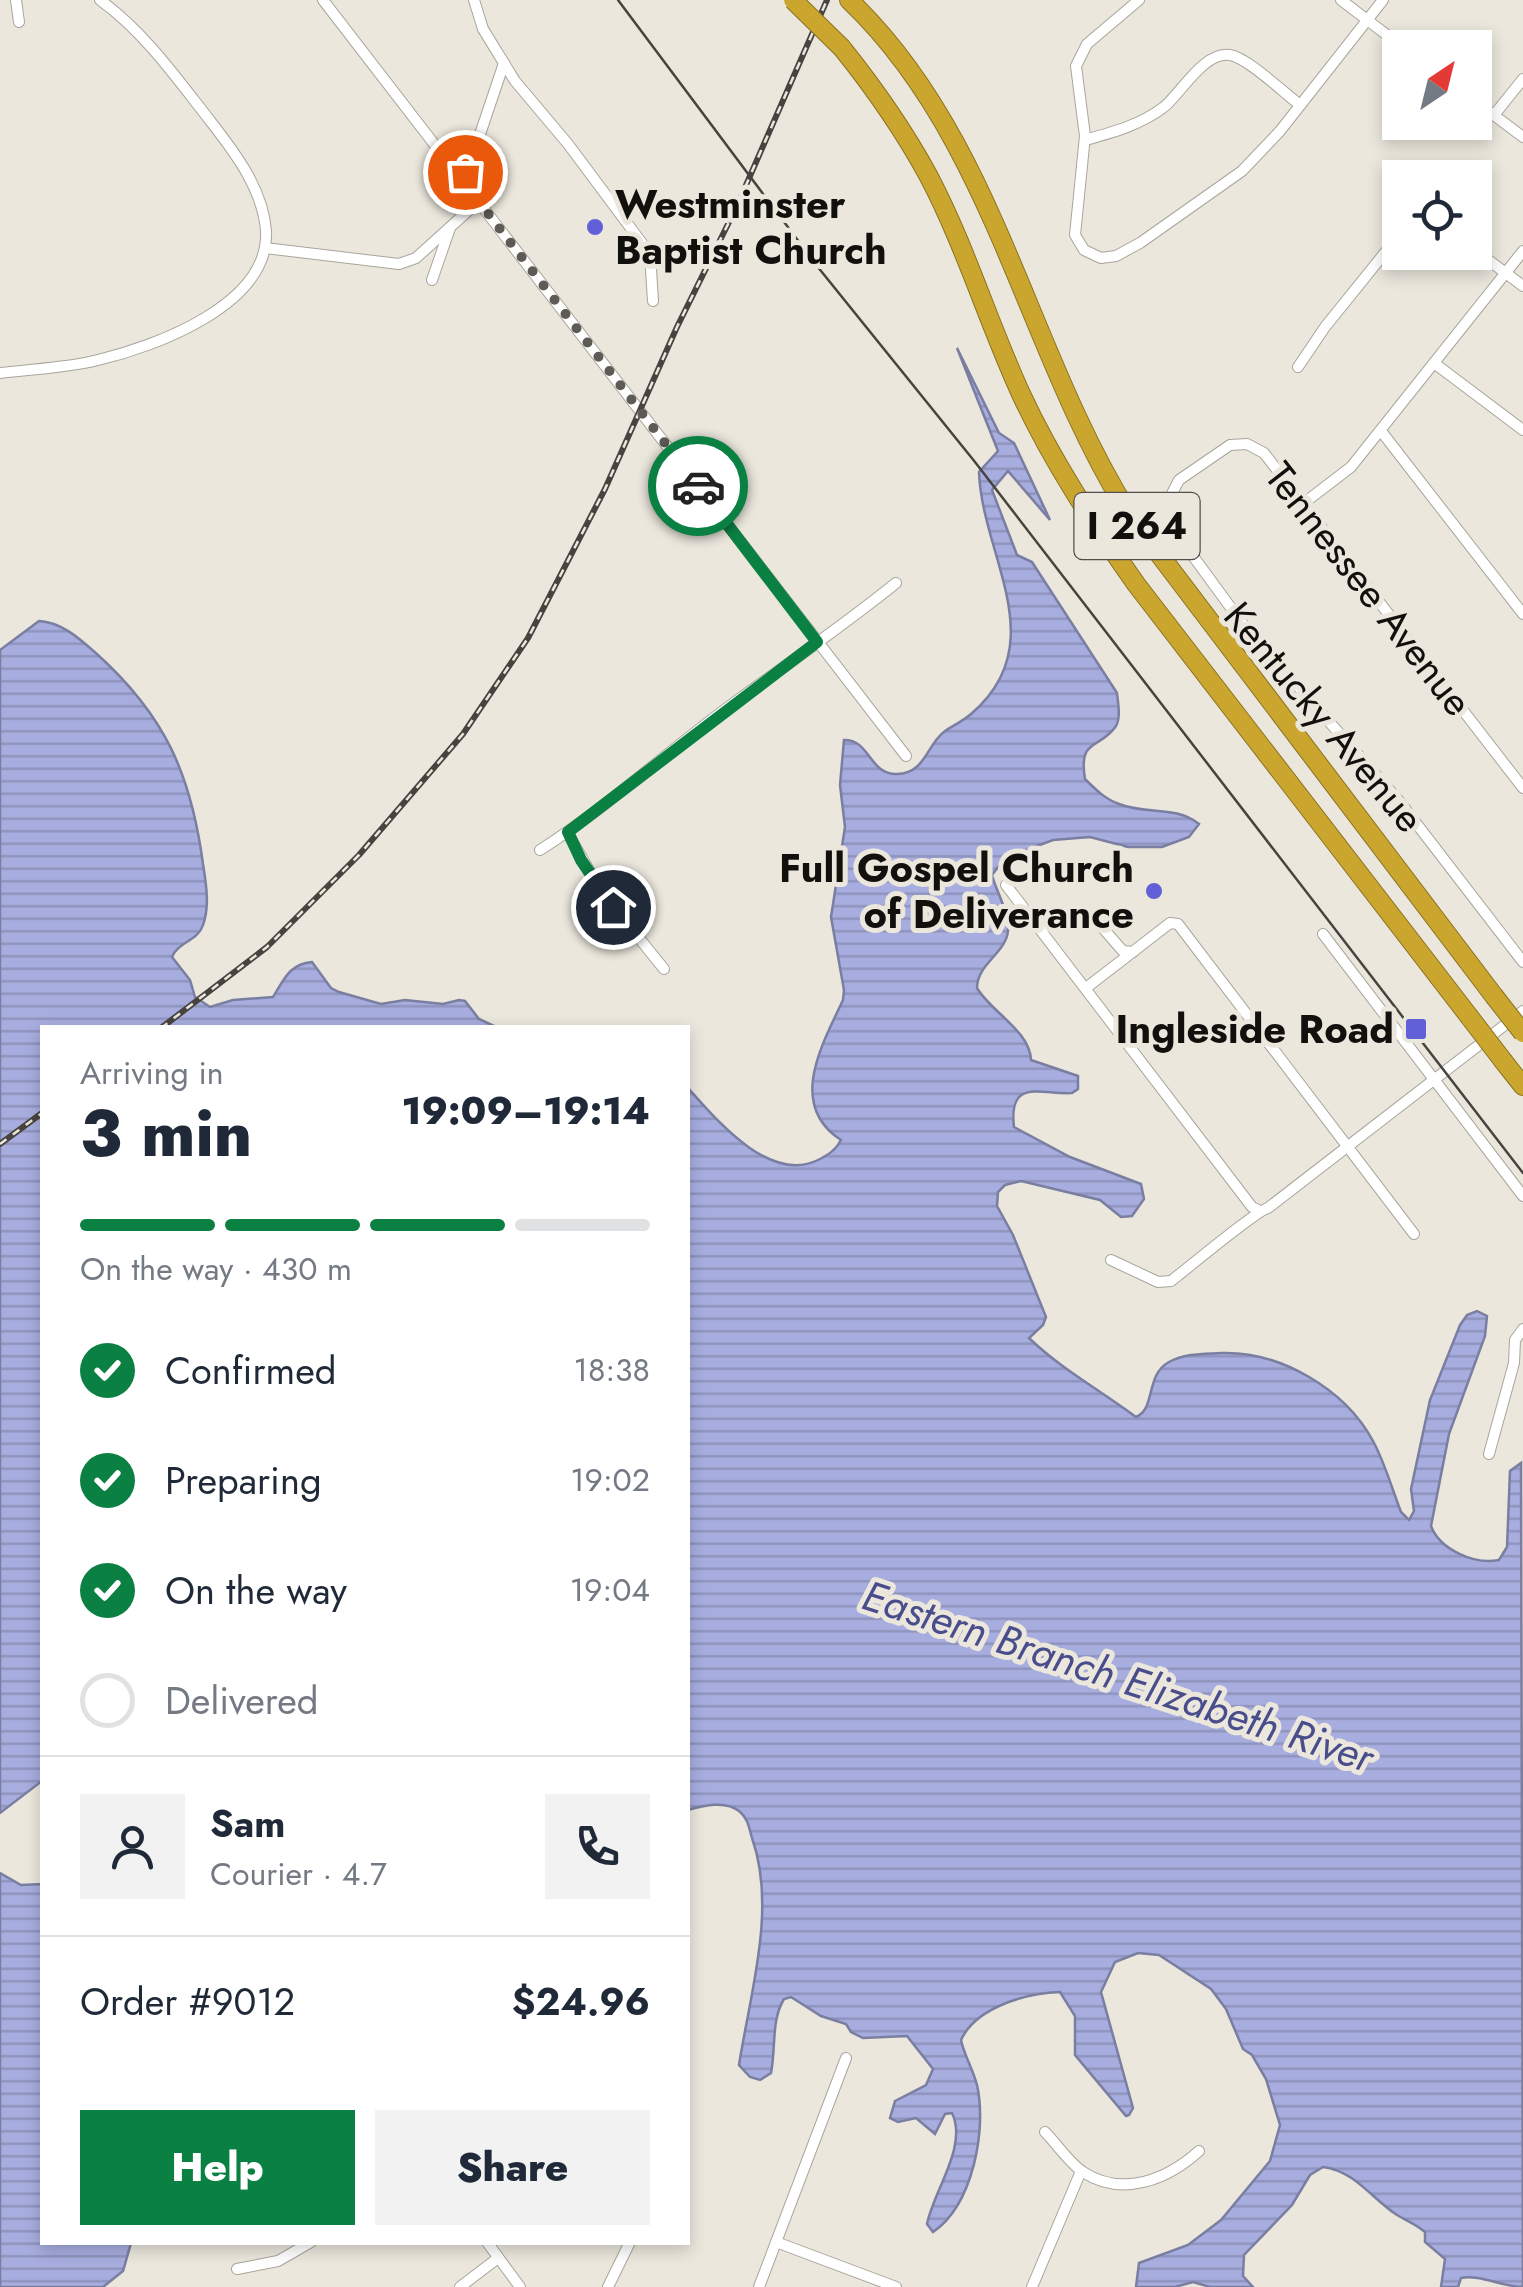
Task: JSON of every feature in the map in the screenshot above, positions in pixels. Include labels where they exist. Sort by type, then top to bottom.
[{"type":"highway","name":"I 264","points":[[793,0],[842,48],[875,89],[929,177],[1023,398],[1088,515],[1523,1086]]},
{"type":"highway","name":"I 264","points":[[854,5],[918,82],[962,156],[1063,392],[1098,463],[1131,517],[1523,1033]]},
{"type":"street","points":[[16,0],[19,22]]},
{"type":"street","points":[[0,373],[96,361],[178,330],[234,300],[254,276],[265,248],[266,230],[260,206],[233,151],[143,37],[100,0]]},
{"type":"street","points":[[323,0],[906,756]]},
{"type":"street","points":[[474,0],[483,29],[504,63],[650,254],[653,300]]},
{"type":"street","points":[[1139,0],[1087,44],[1078,57],[1076,73],[1085,140],[1076,235],[1084,250],[1107,258],[1132,249],[1262,152],[1383,0]]},
{"type":"street","points":[[1342,0],[1382,31]]},
{"type":"street","points":[[1085,140],[1127,129],[1144,120],[1165,106],[1208,62],[1222,55],[1238,58],[1300,105]]},
{"type":"street","points":[[460,177],[470,164],[504,63]]},
{"type":"street","points":[[1523,79],[1494,115],[1523,137]]},
{"type":"street","points":[[265,248],[399,264],[416,258],[479,201]]},
{"type":"street","points":[[432,280],[450,227]]},
{"type":"street","points":[[1304,503],[1342,475],[1381,431],[1523,252]]},
{"type":"street","points":[[1298,367],[1324,327],[1382,256]]},
{"type":"street","points":[[1492,263],[1523,286]]},
{"type":"street","points":[[1434,363],[1523,430]]},
{"type":"street","points":[[1381,431],[1523,614]]},
{"type":"street","name":"Tennessee Avenue","points":[[1196,468],[1230,445],[1247,444],[1264,452],[1523,788]]},
{"type":"street","name":"Kentucky Avenue","points":[[1196,468],[1179,480],[1168,501],[1168,520],[1183,546],[1242,623],[1400,801],[1523,962]]},
{"type":"street","points":[[540,850],[896,583]]},
{"type":"street","points":[[568,832],[601,890],[664,969]]},
{"type":"street","points":[[1006,885],[1258,1210]]},
{"type":"street","points":[[1041,930],[1058,918],[1086,913],[1100,921],[1123,951],[1133,952]]},
{"type":"street","points":[[1086,988],[1174,923],[1414,1234]]},
{"type":"street","points":[[1323,934],[1523,1196]]},
{"type":"street","points":[[1110,1260],[1158,1282],[1171,1281],[1244,1226],[1258,1210],[1268,1208],[1523,1011]]},
{"type":"street","points":[[1489,1454],[1514,1362],[1515,1340],[1523,1329]]},
{"type":"street","points":[[1514,1362],[1523,1372]]},
{"type":"street","points":[[759,2287],[846,2058]]},
{"type":"street","points":[[1045,2132],[1082,2171],[1118,2183],[1156,2180],[1180,2168],[1199,2151]]},
{"type":"street","points":[[1032,2287],[1082,2171]]},
{"type":"street","points":[[776,2242],[896,2287]]},
{"type":"street","points":[[236,2269],[278,2262],[306,2245]]},
{"type":"street","points":[[488,2245],[520,2287]]},
{"type":"street","points":[[608,2287],[629,2245]]},
{"type":"street","points":[[460,2287],[498,2258]]},
{"type":"water","name":"Eastern Branch Elizabeth River","points":[[957,348],[999,433],[1014,443],[1050,520],[1008,471],[992,490],[1017,555],[1032,562],[1117,693],[1118,722],[1088,750],[1085,779],[1119,804],[1180,814],[1199,824],[1189,837],[1162,847],[1128,847],[1090,837],[1053,840],[1005,858],[992,875],[1008,931],[982,972],[977,988],[1024,1040],[1031,1060],[1078,1076],[1078,1089],[1072,1093],[1039,1091],[1022,1095],[1016,1101],[1014,1127],[1070,1157],[1141,1184],[1144,1199],[1132,1216],[1121,1217],[1100,1200],[1021,1181],[1005,1185],[998,1192],[997,1206],[1046,1317],[1029,1338],[1067,1370],[1136,1417],[1146,1407],[1157,1375],[1175,1359],[1201,1354],[1243,1354],[1288,1366],[1328,1390],[1361,1422],[1377,1449],[1401,1512],[1409,1520],[1414,1511],[1411,1489],[1430,1400],[1460,1325],[1467,1315],[1477,1311],[1487,1316],[1485,1336],[1449,1434],[1431,1526],[1442,1542],[1459,1554],[1499,1560],[1507,1547],[1510,1471],[1521,1463],[1523,2287],[1468,2277],[1461,2278],[1458,2287],[1441,2287],[1445,2259],[1425,2242],[1425,2232],[1388,2209],[1345,2174],[1323,2167],[1310,2175],[1292,2205],[1244,2255],[1243,2276],[1253,2287],[1210,2287],[1193,2282],[1175,2287],[1136,2287],[1139,2263],[1188,2245],[1221,2220],[1270,2161],[1280,2125],[1266,2079],[1252,2055],[1243,2049],[1226,2009],[1211,1989],[1159,1955],[1138,1953],[1115,1962],[1101,1992],[1133,2108],[1129,2115],[1075,2055],[1075,2016],[1060,1992],[1004,2004],[968,2029],[961,2040],[980,2103],[978,2144],[958,2204],[933,2232],[927,2224],[953,2154],[956,2126],[952,2113],[945,2114],[935,2134],[916,2118],[898,2122],[890,2118],[895,2101],[926,2085],[933,2069],[907,2036],[863,2038],[846,2024],[821,2016],[791,1997],[784,1999],[777,2016],[771,2073],[760,2080],[750,2077],[739,2065],[762,1922],[759,1865],[748,1823],[739,1811],[721,1805],[690,1810],[690,1090],[745,1145],[781,1163],[799,1165],[818,1160],[841,1140],[825,1126],[812,1092],[819,1055],[844,990],[831,917],[845,827],[840,785],[844,740],[859,745],[888,773],[907,772],[914,769],[945,731],[971,714],[995,687],[1008,658],[1011,629],[979,472],[998,451]]},
{"type":"water","points":[[39,621],[56,625],[98,655],[158,724],[191,802],[205,879],[207,902],[200,930],[172,957],[190,980],[195,997],[210,1007],[233,1000],[273,997],[292,969],[312,962],[331,988],[339,992],[381,1004],[405,1000],[443,1004],[465,1001],[479,1019],[492,1025],[40,1025],[40,1783],[0,1813],[0,650]]},
{"type":"water","points":[[0,1873],[21,1885],[40,1884],[40,2245],[130,2245],[123,2271],[103,2287],[0,2287]]},
{"type":"tram line","points":[[618,0],[817,266],[975,462],[1523,1173]]},
{"type":"railway","points":[[165,1025],[267,947],[359,855],[463,734],[528,638],[605,489],[677,327],[736,208],[827,0]]},
{"type":"railway","points":[[0,1144],[40,1114]]},
{"type":"way so far","points":[[465,172],[460,177],[698,486]]},
{"type":"place","name":"Westminster Baptist Church","points":[[595,227]]},
{"type":"place","name":"Full Gospel Church of Deliverance","points":[[1154,891]]},
{"type":"place","name":"Ingleside Road","points":[[1416,1029]]},
{"type":"route","points":[[613,907],[581,860],[568,832],[817,642],[698,486]]}]
